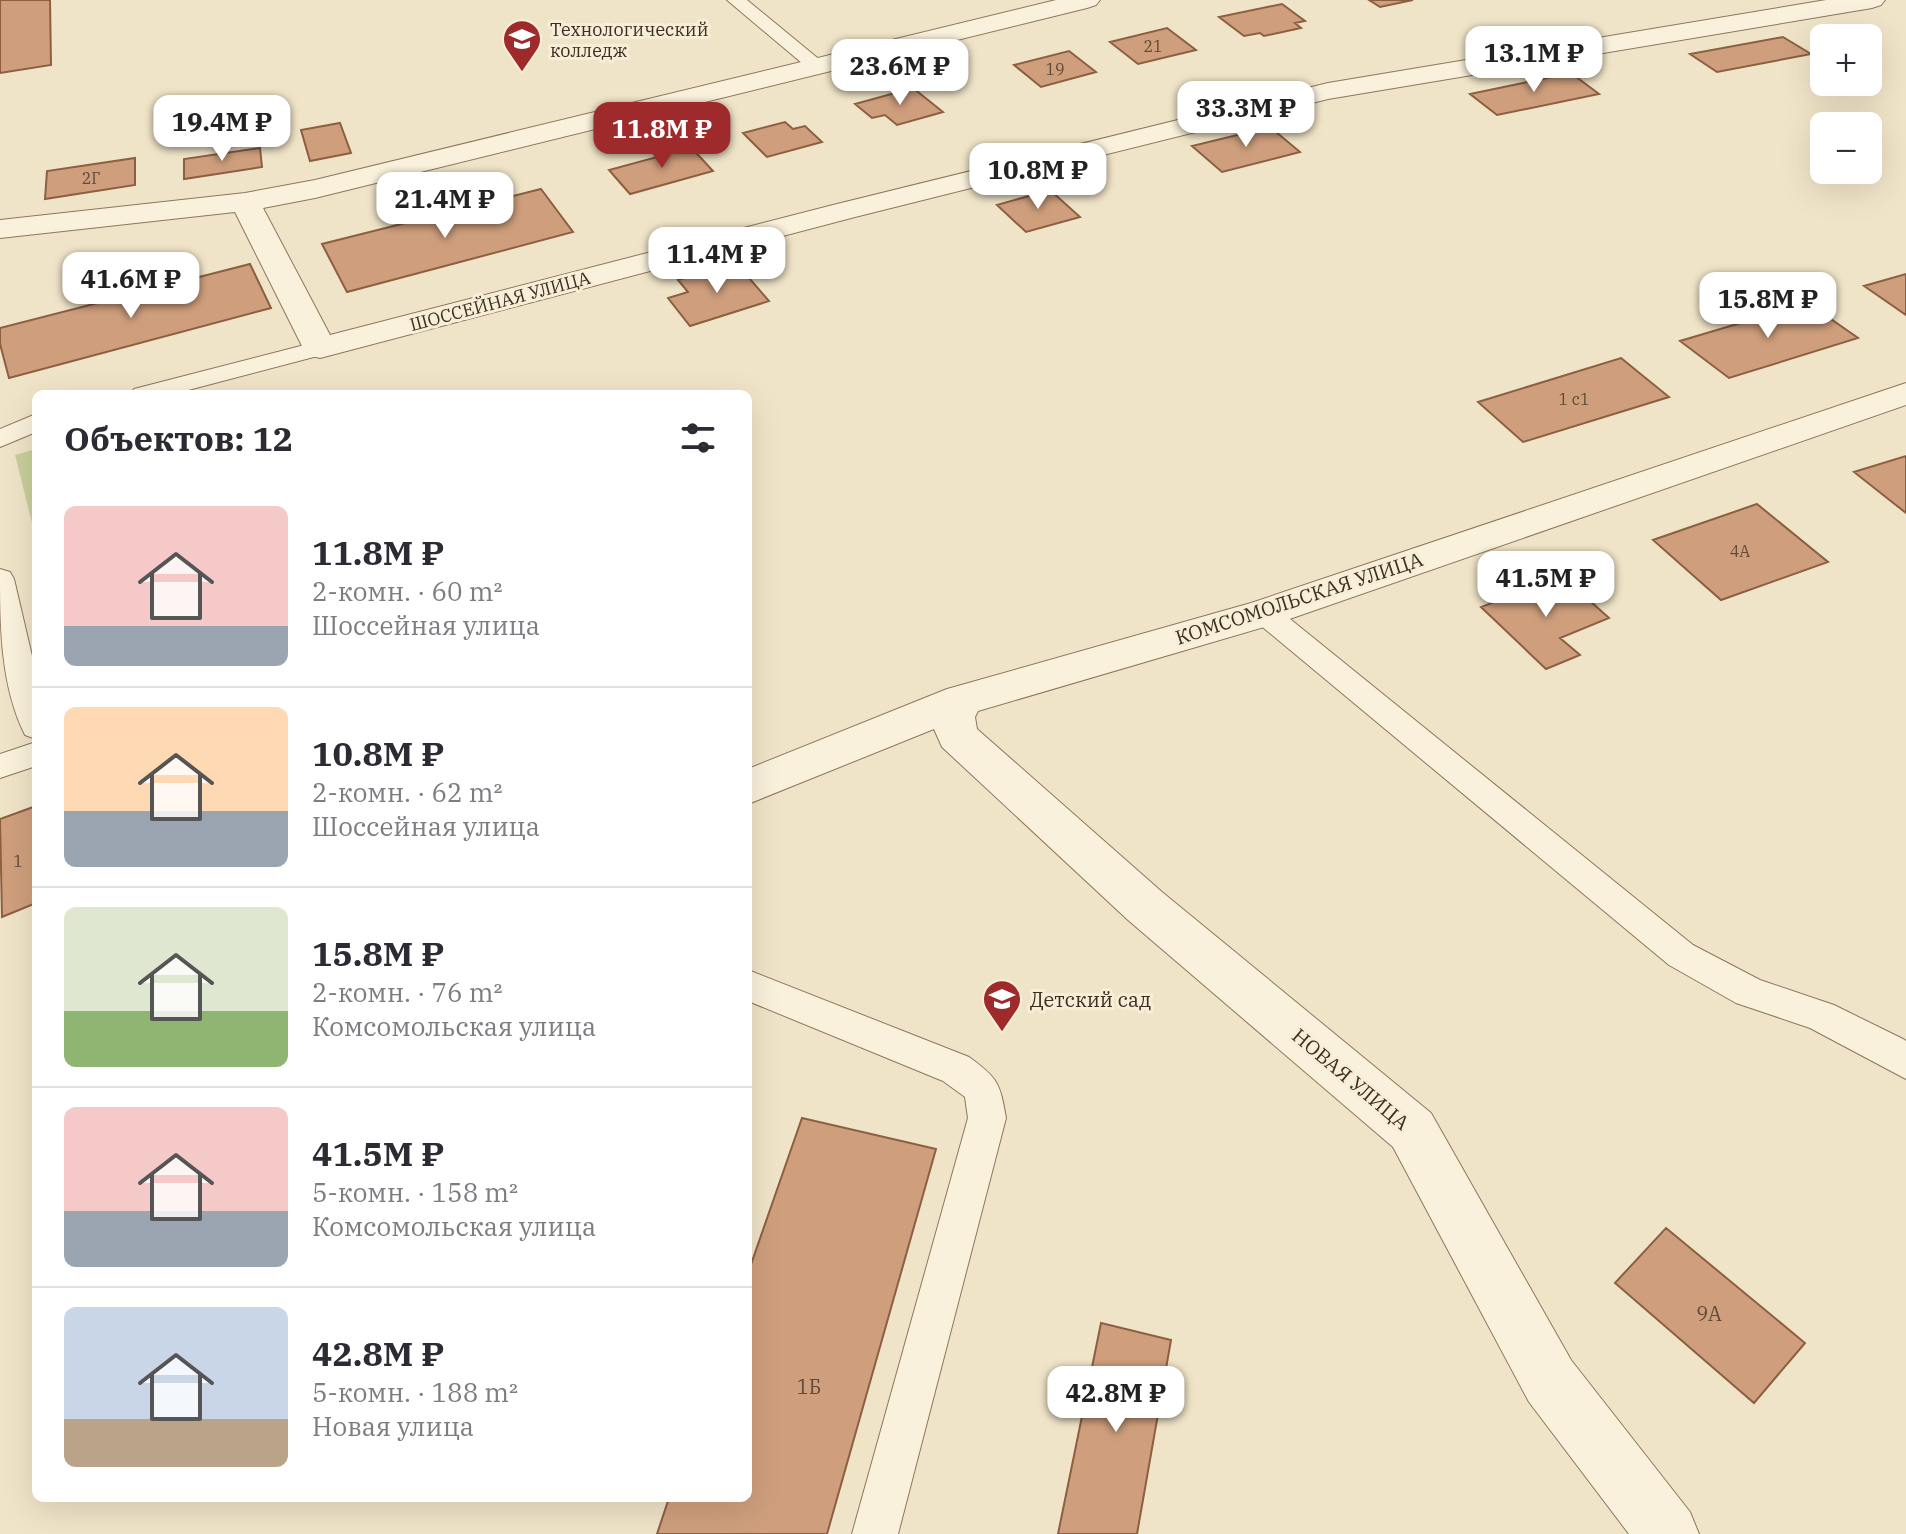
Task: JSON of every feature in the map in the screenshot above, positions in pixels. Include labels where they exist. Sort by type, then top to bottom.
[{"type":"street","points":[[0,229],[245,202],[315,189],[1087,0]]},
{"type":"street","name":"ШОССЕЙНАЯ УЛИЦА","points":[[320,348],[844,211],[1328,91],[1872,0]]},
{"type":"street","points":[[245,202],[320,348]]},
{"type":"street","name":"КОМСОМОЛЬСКАЯ УЛИЦА","points":[[752,785],[962,700],[1264,613],[1906,393]]},
{"type":"street","name":"НОВАЯ УЛИЦА","points":[[962,700],[954,717],[957,736],[1145,906],[1412,1130],[1550,1381],[1668,1534]]},
{"type":"lane","points":[[736,0],[816,65]]},
{"type":"lane","points":[[158,390],[320,348]]},
{"type":"lane","points":[[0,439],[32,424]]},
{"type":"lane","points":[[0,579],[32,717]]},
{"type":"lane","points":[[1264,613],[1681,955],[1749,992],[1821,1016],[1890,1050],[1906,1063]]},
{"type":"lane","points":[[0,766],[32,755]]},
{"type":"lane","points":[[752,987],[956,1069],[982,1088],[987,1118],[875,1534]]},
{"type":"green space","points":[[32,450],[32,523],[15,455]]},
{"type":"building","points":[[0,0],[50,0],[51,65],[0,73]]},
{"type":"building","points":[[1369,0],[1413,0],[1380,7]]},
{"type":"building","points":[[1282,4],[1305,21],[1295,23],[1301,28],[1264,36],[1260,33],[1244,36],[1219,17]]},
{"type":"building","points":[[1167,28],[1196,50],[1138,64],[1110,42]]},
{"type":"building","points":[[1783,37],[1810,53],[1717,72],[1690,54]]},
{"type":"building","points":[[1069,51],[1096,72],[1041,87],[1014,65]]},
{"type":"building","points":[[1571,73],[1599,94],[1497,115],[1470,94]]},
{"type":"building","points":[[913,88],[943,112],[897,125],[885,115],[872,118],[855,104]]},
{"type":"building","points":[[785,122],[793,129],[805,126],[822,142],[767,157],[743,133]]},
{"type":"building","points":[[340,123],[351,153],[310,161],[301,130]]},
{"type":"building","points":[[1270,127],[1300,152],[1222,172],[1192,146]]},
{"type":"building","points":[[688,144],[713,171],[630,194],[609,170],[661,156],[658,152]]},
{"type":"building","points":[[260,148],[262,167],[184,179],[184,159]]},
{"type":"building","points":[[135,158],[135,185],[45,199],[47,171]]},
{"type":"building","points":[[541,189],[573,232],[347,292],[322,244]]},
{"type":"building","points":[[1050,190],[1080,217],[1026,232],[997,205]]},
{"type":"building","points":[[736,263],[769,301],[690,326],[668,298],[688,292],[678,280]]},
{"type":"building","points":[[250,264],[271,308],[9,378],[0,344],[0,328]]},
{"type":"building","points":[[1906,274],[1906,315],[1864,286]]},
{"type":"building","points":[[1808,303],[1858,338],[1729,378],[1680,341]]},
{"type":"building","points":[[1621,358],[1669,397],[1523,442],[1478,402]]},
{"type":"building","points":[[1906,456],[1906,513],[1854,472]]},
{"type":"building","points":[[1757,504],[1828,562],[1721,600],[1653,540]]},
{"type":"building","points":[[1562,576],[1609,618],[1560,638],[1580,655],[1546,669],[1481,607]]},
{"type":"building","points":[[32,807],[32,905],[2,917],[0,819]]},
{"type":"building","points":[[802,1118],[936,1149],[827,1534],[657,1534],[668,1502],[752,1502],[752,1262]]},
{"type":"building","points":[[1666,1228],[1805,1343],[1754,1403],[1615,1283]]},
{"type":"building","points":[[1101,1323],[1171,1340],[1137,1534],[1058,1534]]},
{"type":"place","name":"Технологический колледж","points":[[522,73]]},
{"type":"place","name":"Детский сад","points":[[1002,1033]]}]
